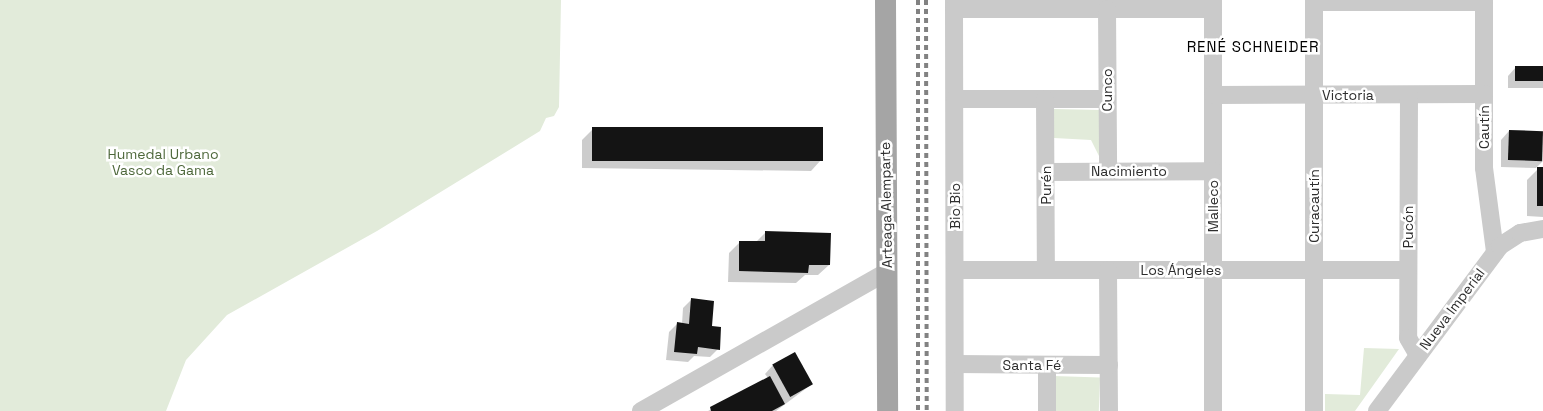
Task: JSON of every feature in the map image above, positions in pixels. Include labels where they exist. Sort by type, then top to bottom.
[{"type":"main road","name":"Arteaga Alemparte","points":[[885,0],[887,411]]},
{"type":"street","points":[[1314,1],[1484,1]]},
{"type":"street","name":"Curacautín","points":[[1314,1],[1314,411]]},
{"type":"street","name":"Cautín","points":[[1484,1],[1484,168],[1495,252]]},
{"type":"street","points":[[954,4],[1047,4],[1107,9],[1213,4]]},
{"type":"street","name":"Bio Bio","points":[[954,4],[955,411]]},
{"type":"street","name":"Malleco","points":[[1213,4],[1213,411]]},
{"type":"street","name":"Cunco","points":[[1107,9],[1108,172]]},
{"type":"street","name":"Pucón","points":[[1409,94],[1408,338],[1418,355]]},
{"type":"street","name":"Victoria","points":[[1213,95],[1484,94]]},
{"type":"street","points":[[954,99],[1107,99]]},
{"type":"street","name":"Purén","points":[[1045,99],[1046,270]]},
{"type":"street","name":"Nacimiento","points":[[1046,172],[1213,171]]},
{"type":"street","name":"Nueva Imperial","points":[[1377,411],[1495,252],[1513,236],[1543,229]]},
{"type":"street","name":"Los Ángeles","points":[[955,270],[1408,270]]},
{"type":"street","points":[[1108,270],[1109,411]]},
{"type":"street","points":[[640,411],[887,272]]},
{"type":"street","name":"Santa Fé","points":[[955,364],[1108,365]]},
{"type":"street","points":[[1047,365],[1047,411]]},
{"type":"green space","name":"Humedal Urbano Vasco da Gama","points":[[0,0],[561,0],[559,107],[554,116],[546,118],[540,131],[377,231],[227,315],[186,360],[166,411],[0,411]]},
{"type":"green space","points":[[1054,109],[1100,110],[1101,160],[1091,140],[1054,138]]},
{"type":"green space","points":[[1364,348],[1399,349],[1355,411],[1325,411],[1325,394],[1360,395]]},
{"type":"green space","points":[[1054,376],[1100,378],[1099,411],[1053,411]]},
{"type":"building","points":[[1515,66],[1543,66],[1543,81],[1515,81]]},
{"type":"building","points":[[592,127],[823,127],[823,161],[592,161]]},
{"type":"building","points":[[1509,130],[1543,131],[1542,161],[1508,160]]},
{"type":"building","points":[[1537,167],[1543,167],[1543,206],[1537,206]]},
{"type":"building","points":[[765,231],[831,233],[830,265],[809,265],[808,273],[739,271],[739,241],[765,241]]},
{"type":"building","points":[[691,298],[714,301],[712,326],[721,327],[720,350],[698,347],[697,354],[674,352],[677,322],[689,324]]},
{"type":"building","points":[[795,352],[813,384],[790,397],[772,365]]},
{"type":"building","points":[[770,376],[785,404],[772,411],[711,411],[710,407]]},
{"type":"railway","points":[[918,0],[918,411]]},
{"type":"railway","points":[[926,0],[927,411]]},
{"type":"district","name":"RENÉ SCHNEIDER","points":[[1253,47]]}]
